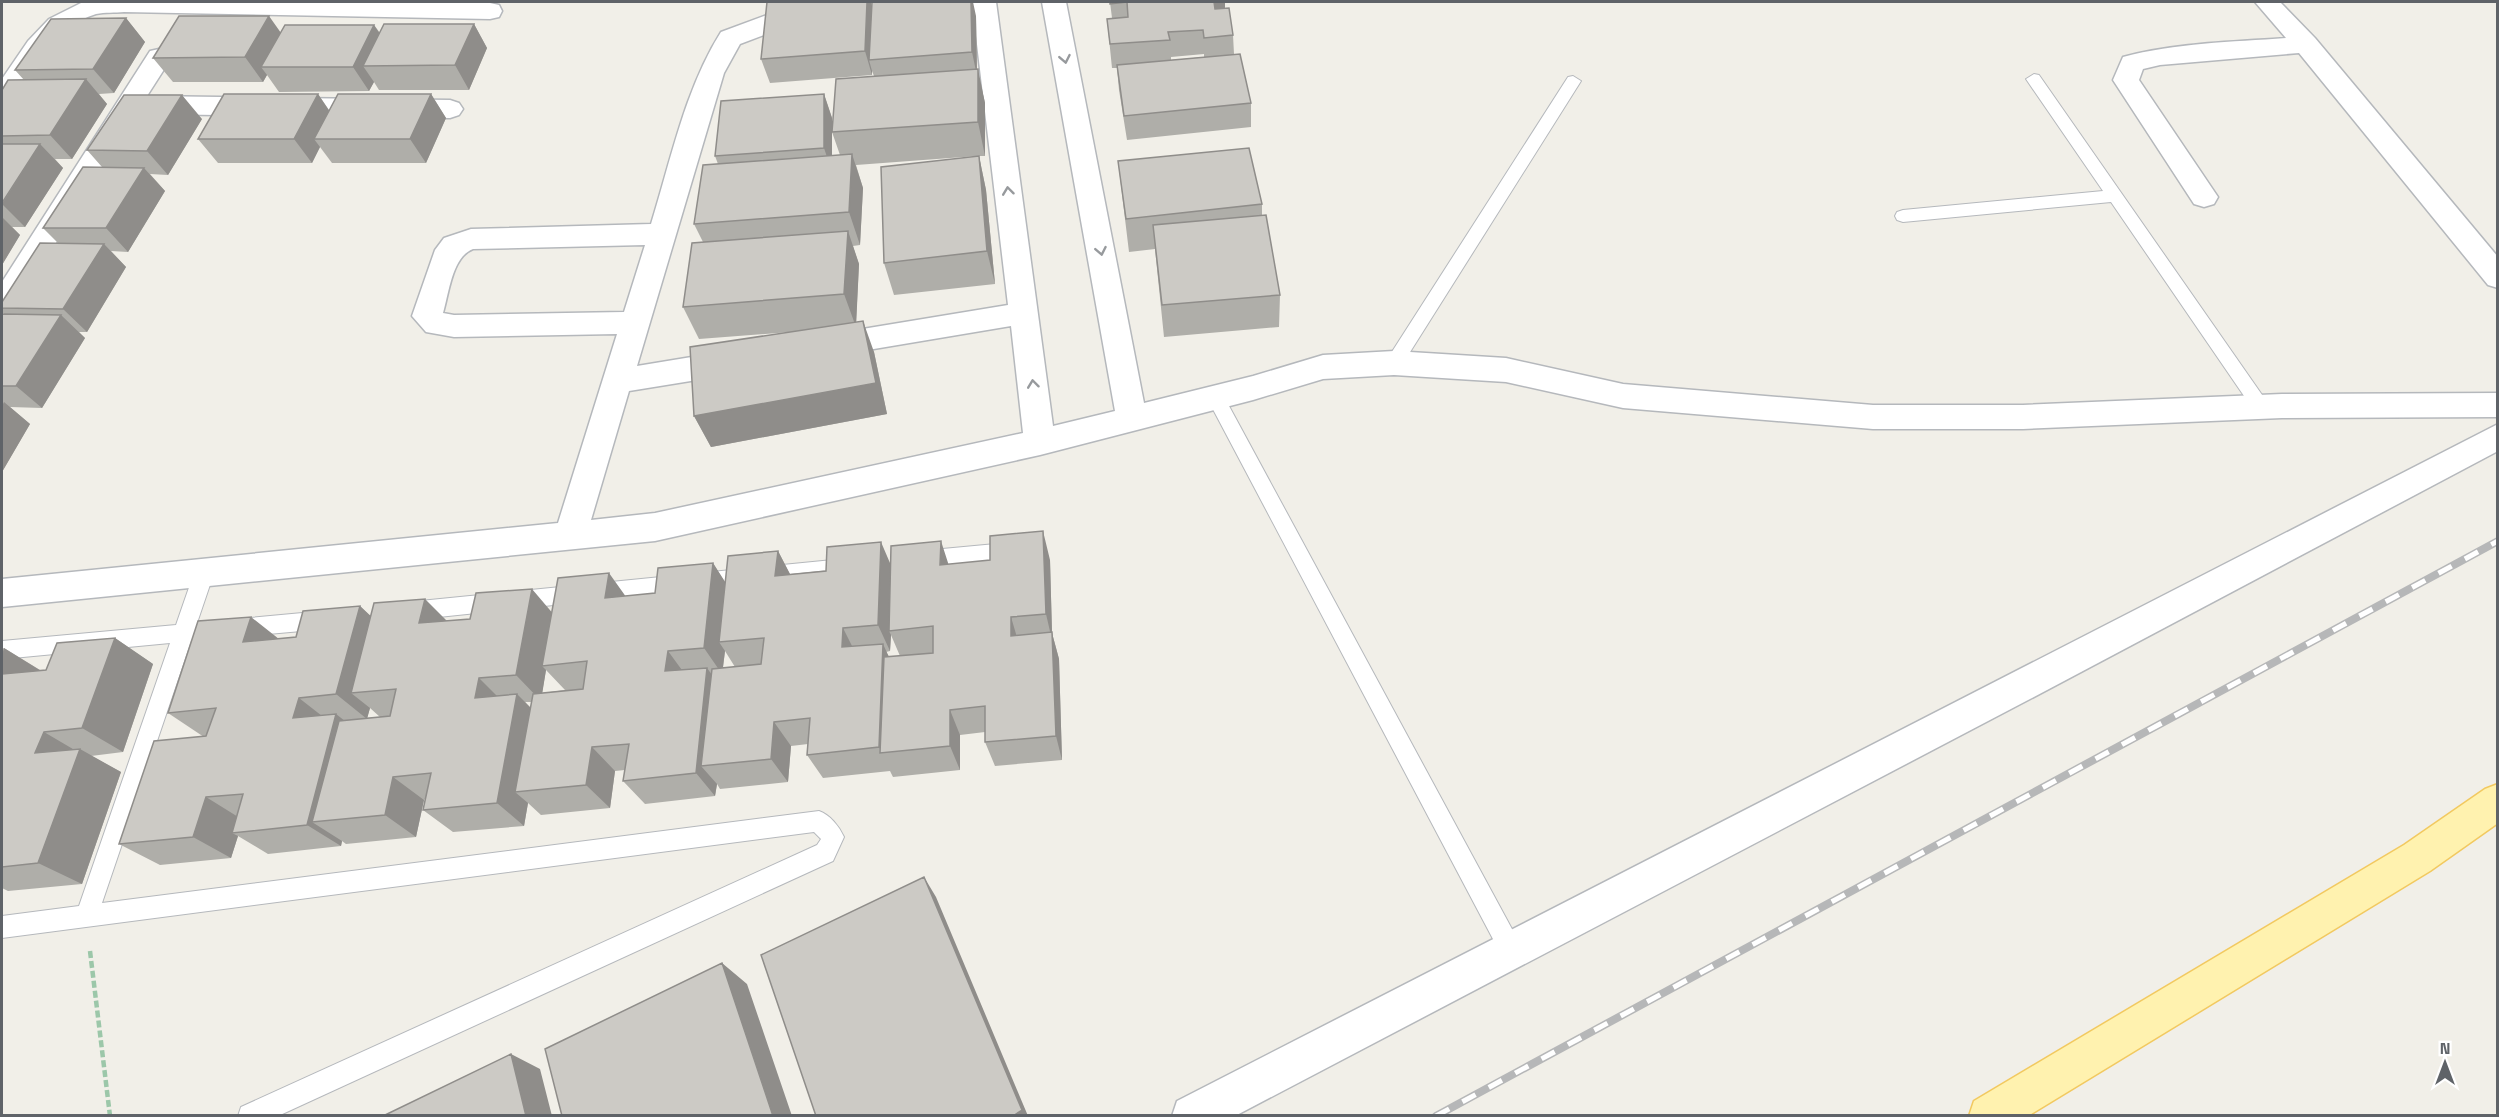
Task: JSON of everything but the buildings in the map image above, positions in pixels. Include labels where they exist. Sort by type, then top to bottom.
[{"type":"main road","points":[[1989,1116],[2417,858],[2498,801]]},
{"type":"street","points":[[980,2],[984,94],[1024,313],[1040,442]]},
{"type":"street","points":[[1054,2],[1132,419]]},
{"type":"street","points":[[2267,2],[2306,44],[2498,277]]},
{"type":"street","points":[[2,100],[37,44],[56,26],[87,8],[124,4],[490,11]]},
{"type":"street","points":[[570,536],[663,234],[710,118],[711,73],[730,38],[801,12]]},
{"type":"street","points":[[2204,196],[2126,80],[2132,63],[2160,57],[2306,44]]},
{"type":"street","points":[[2,305],[159,57]]},
{"type":"street","points":[[128,104],[450,109]]},
{"type":"street","points":[[635,323],[454,326],[436,324],[427,316],[445,257],[454,245],[471,239],[663,234]]},
{"type":"street","points":[[803,350],[1024,313]]},
{"type":"street","points":[[618,381],[757,358]]},
{"type":"street","points":[[2,592],[655,527],[1040,442],[1216,398],[1323,367],[1394,363],[1506,370],[1623,396],[1873,417],[2023,417],[2261,407],[2498,405]]},
{"type":"street","points":[[1192,1116],[2498,436]]},
{"type":"lane","points":[[2034,79],[2261,407]]},
{"type":"lane","points":[[1394,363],[1573,81]]},
{"type":"lane","points":[[1903,216],[2115,196]]},
{"type":"lane","points":[[1216,398],[1511,950]]},
{"type":"lane","points":[[901,561],[1031,548]]},
{"type":"lane","points":[[394,613],[877,564]]},
{"type":"lane","points":[[86,917],[204,573]]},
{"type":"lane","points":[[2,650],[347,618]]},
{"type":"lane","points":[[2,927],[819,821],[833,837],[825,853],[250,1116]]},
{"type":"path","points":[[86,917],[110,1116]]},
{"type":"railway","points":[[1436,1116],[2498,541]]}]
